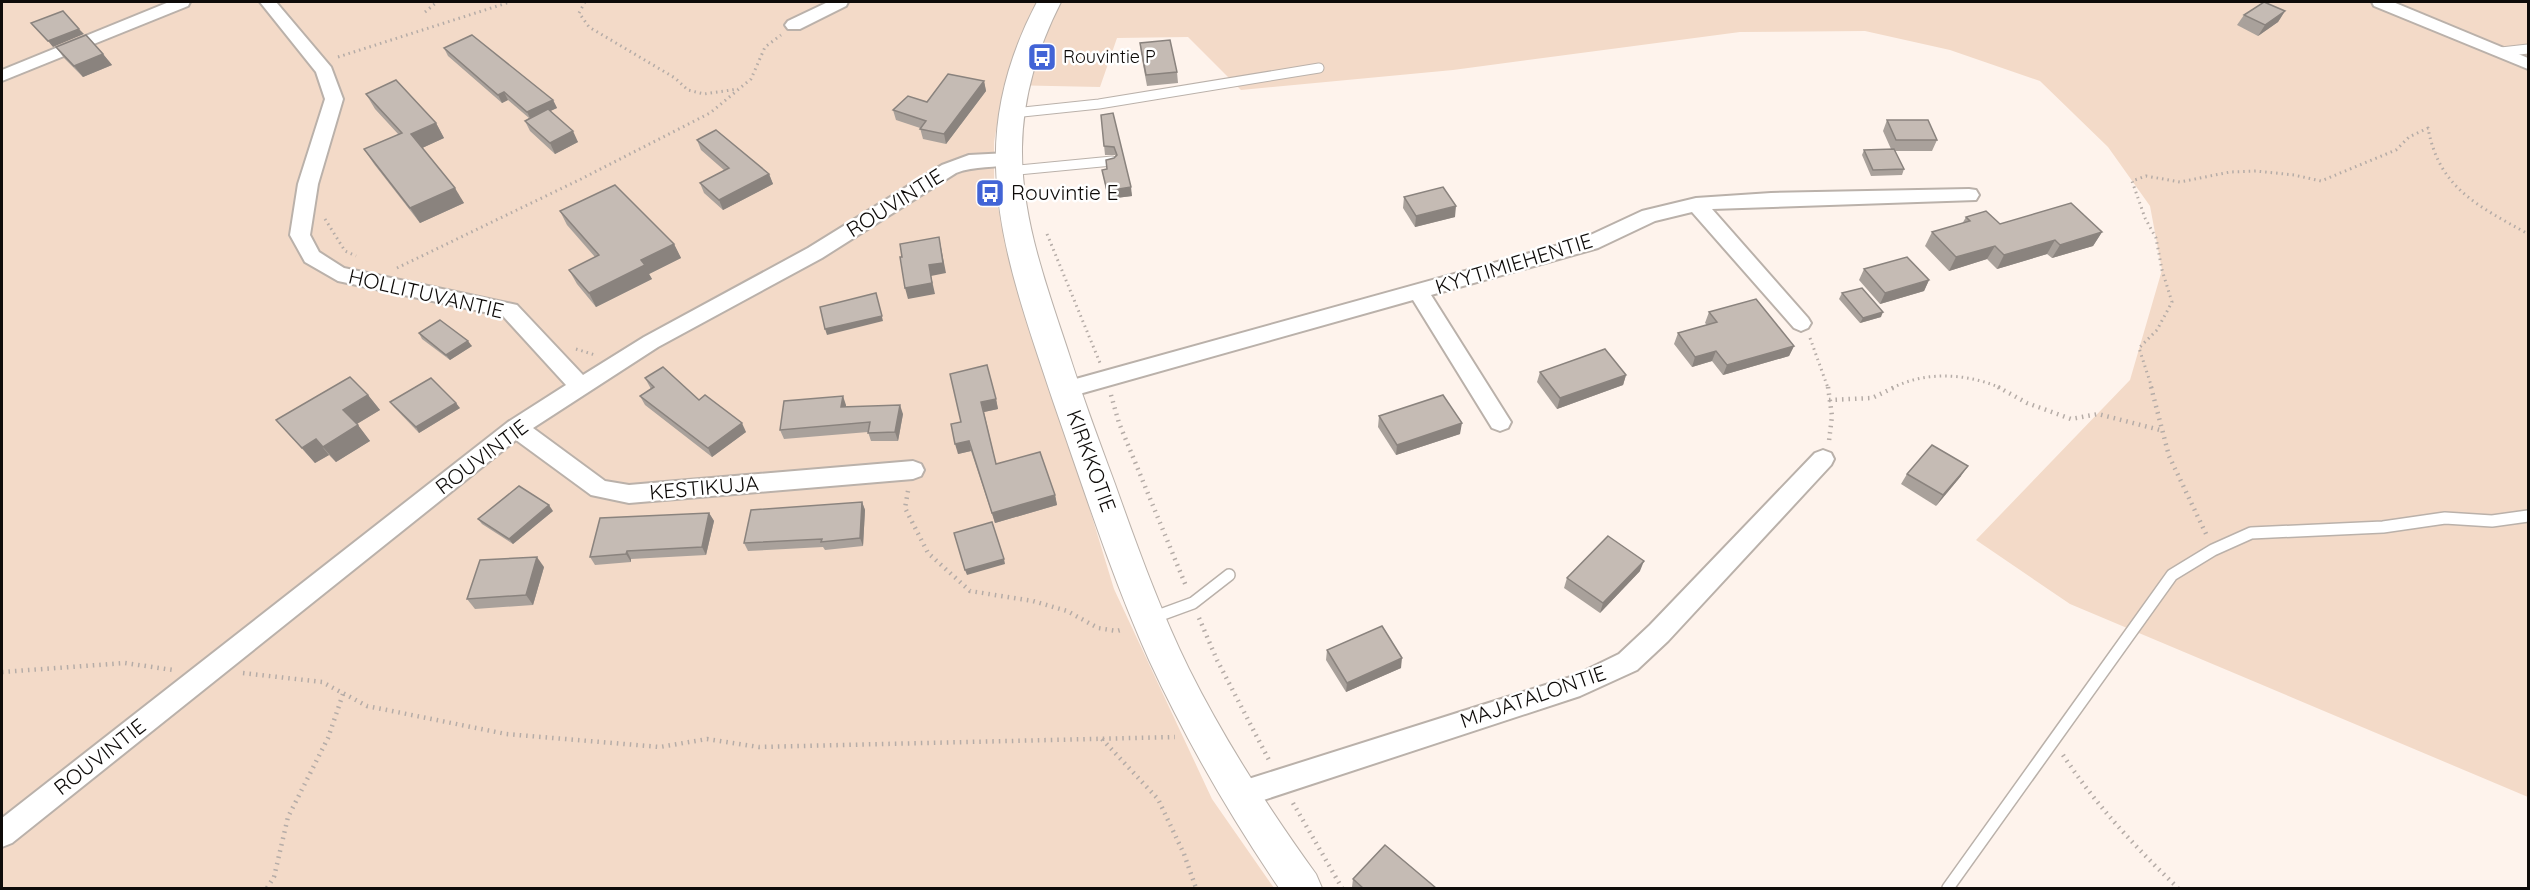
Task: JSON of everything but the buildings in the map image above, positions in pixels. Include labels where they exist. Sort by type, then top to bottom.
[{"type":"street","points":[[2,76],[182,2]]},
{"type":"street","name":"HOLLITUVANTIE","points":[[268,2],[325,71],[334,99],[308,184],[300,235],[312,257],[338,274],[510,310],[581,387]]},
{"type":"street","points":[[794,26],[840,2]]},
{"type":"street","name":"KIRKKOTIE","points":[[1049,2],[1039,19],[1021,69],[1012,113],[1009,165],[1016,224],[1030,278],[1065,390],[1149,620],[1176,679],[1239,795],[1302,888]]},
{"type":"street","points":[[2380,2],[2529,64]]},
{"type":"street","name":"ROUVINTIE","points":[[2,834],[516,428],[651,342],[815,254],[949,169],[969,161],[1009,165]]},
{"type":"street","name":"KYYTIMIEHENTIE","points":[[1065,390],[1591,243],[1649,216],[1696,204],[1771,199],[1969,195]]},
{"type":"street","points":[[1696,204],[1801,322]]},
{"type":"street","points":[[1418,292],[1500,422]]},
{"type":"street","name":"KESTIKUJA","points":[[516,428],[599,489],[629,494],[913,470]]},
{"type":"street","name":"MAJATALONTIE","points":[[1239,795],[1279,780],[1580,685],[1628,662],[1659,633],[1823,459]]},
{"type":"lane","points":[[2501,52],[2529,49]]},
{"type":"lane","points":[[1012,113],[1099,104],[1318,68]]},
{"type":"lane","points":[[1009,165],[1112,161]]},
{"type":"lane","points":[[1948,888],[2172,575],[2213,550],[2251,533],[2384,527],[2445,519],[2502,520],[2529,516]]},
{"type":"lane","points":[[1149,620],[1193,603],[1229,575]]},
{"type":"path","points":[[425,12],[437,2]]},
{"type":"path","points":[[341,67],[335,58],[510,2]]},
{"type":"path","points":[[585,2],[579,13],[589,27],[675,78],[683,89],[700,95],[739,88]]},
{"type":"path","points":[[404,271],[393,269],[571,184],[710,114],[751,79],[765,46],[794,26]]},
{"type":"path","points":[[2213,550],[2169,456],[2146,364],[2139,348],[2157,330],[2172,302],[2156,238],[2145,218],[2132,181],[2146,176],[2180,182],[2230,172],[2256,171],[2279,175],[2294,174],[2321,181],[2396,150],[2409,137],[2428,128],[2439,166],[2460,190],[2487,210],[2529,234]]},
{"type":"path","points":[[322,214],[345,251],[366,261]]},
{"type":"path","points":[[1044,227],[1106,380],[1119,423],[1217,660],[1279,780],[1342,888]]},
{"type":"path","points":[[1801,322],[1818,354],[1829,400],[1830,436],[1823,459]]},
{"type":"path","points":[[568,347],[619,362]]},
{"type":"path","points":[[1829,400],[1872,398],[1908,380],[1946,376],[1967,377],[1999,387],[2027,403],[2070,419],[2098,414],[2164,431]]},
{"type":"path","points":[[913,470],[905,508],[928,553],[970,591],[1033,601],[1067,611],[1098,628],[1117,632],[1149,620]]},
{"type":"path","points":[[2,672],[125,663],[205,675]]},
{"type":"path","points":[[252,673],[322,682],[367,706],[506,734],[660,747],[707,739],[759,747],[1206,736]]},
{"type":"path","points":[[267,888],[274,877],[288,817],[328,738],[343,694]]},
{"type":"path","points":[[1102,738],[1158,799],[1184,854],[1196,888]]},
{"type":"path","points":[[2054,741],[2099,806],[2145,857],[2178,888]]},
{"type":"shaded area","points":[[2,2],[2528,2],[2528,797],[2070,604],[1976,540],[2130,380],[2162,270],[2150,206],[2108,147],[2040,81],[1950,50],[1865,31],[1740,32],[1453,70],[1241,90],[1188,37],[1117,38],[1100,87],[1004,85],[994,142],[994,195],[1114,589],[1212,799],[1274,888],[2,888]]},
{"type":"place","name":"Rouvintie P","points":[[1042,57]]},
{"type":"place","name":"Rouvintie E","points":[[990,193]]}]
